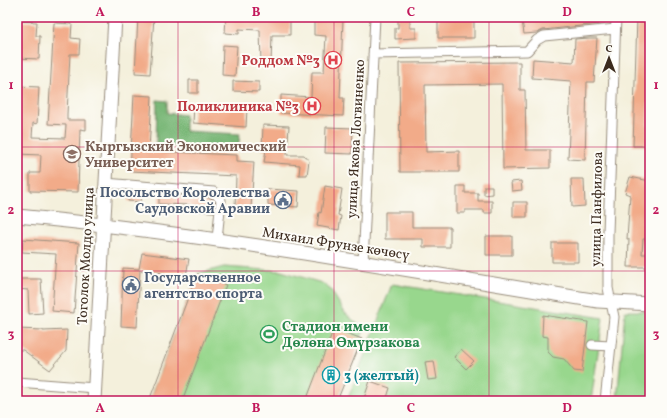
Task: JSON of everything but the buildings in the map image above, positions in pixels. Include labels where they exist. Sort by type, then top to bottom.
[{"type":"main road","name":"Тоголок Молдо улица","points":[[94,394],[115,17]]},
{"type":"main road","name":"Михаил Фрунзе көчөсү","points":[[17,216],[103,224],[217,239],[611,302],[650,304]]},
{"type":"street","name":"улица Якова Логвиненко","points":[[363,263],[375,17]]},
{"type":"street","name":"улица Панфилова","points":[[605,401],[614,317],[608,288],[608,232],[616,17]]},
{"type":"street","points":[[373,54],[527,51],[537,40],[544,36],[615,29]]},
{"type":"street","points":[[105,184],[214,192],[221,200],[217,239]]},
{"type":"street","points":[[592,345],[611,346]]},
{"type":"street","points":[[17,382],[94,394]]},
{"type":"green space","points":[[157,100],[167,101],[167,113],[185,115],[185,131],[240,134],[238,149],[156,145]]},
{"type":"green space","name":"Стадион имени Дөлөна Өмүрзакова","points":[[224,267],[281,271],[322,283],[331,290],[345,313],[364,330],[337,401],[149,401],[197,274]]},
{"type":"green space","points":[[392,284],[603,318],[591,401],[347,401]]},
{"type":"green space","points":[[625,311],[650,311],[650,401],[617,401]]},
{"type":"place","name":"Роддом №3","points":[[333,60]]},
{"type":"place","name":"Поликлиника №3","points":[[312,106]]},
{"type":"place","name":"Кыргызский Экономический Университет","points":[[72,154]]},
{"type":"place","name":"Посольство Королевства Саудовской Аравии","points":[[283,200]]},
{"type":"place","name":"Государственное агентство спорта","points":[[131,285]]},
{"type":"place","name":"Стадион имени Дөлөна Өмүрзакова","points":[[269,334]]},
{"type":"place","name":"3 (желтый)","points":[[331,375]]}]
